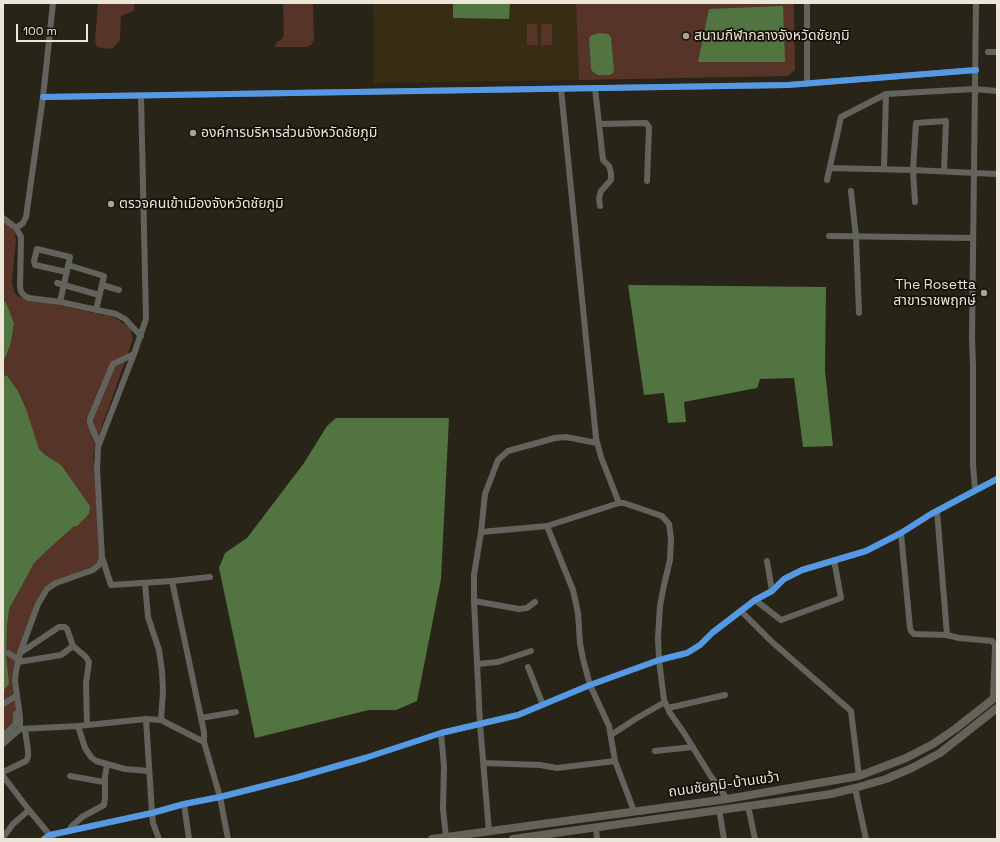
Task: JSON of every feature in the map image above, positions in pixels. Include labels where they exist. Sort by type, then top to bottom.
[{"type":"main road","name":"ถนนชัยภูมิ-บ้านเขว้า","points":[[432,839],[727,799],[859,776],[906,758],[933,744],[955,729],[995,697]]},
{"type":"main road","name":"ถนนชัยภูมิ-บ้านเขว้า","points":[[516,838],[831,794],[855,788],[886,779],[912,768],[940,753],[997,708]]},
{"type":"main road","points":[[516,838],[517,827]]},
{"type":"street","points":[[16,228],[23,223],[26,217],[43,97],[53,3]]},
{"type":"street","points":[[807,3],[807,84]]},
{"type":"street","points":[[975,490],[973,464],[972,337],[976,3]]},
{"type":"street","points":[[976,52],[997,52]]},
{"type":"street","points":[[43,97],[788,85],[976,70]]},
{"type":"street","points":[[595,88],[603,160],[609,166],[612,173],[611,180],[601,191],[599,198],[600,206]]},
{"type":"street","points":[[561,89],[597,443],[619,503]]},
{"type":"street","points":[[827,180],[841,117],[886,94],[974,89],[997,91]]},
{"type":"street","points":[[884,169],[886,94]]},
{"type":"street","points":[[141,96],[147,308],[146,319],[141,336],[99,444],[96,457],[102,557],[110,586],[210,577]]},
{"type":"street","points":[[915,202],[913,170],[916,123],[946,121],[944,171]]},
{"type":"street","points":[[599,124],[646,123],[648,127],[647,181]]},
{"type":"street","points":[[830,168],[997,174]]},
{"type":"street","points":[[851,191],[856,237],[859,312]]},
{"type":"street","points":[[3,218],[16,228],[21,237],[19,280],[21,292],[29,298],[60,302],[116,314],[124,319],[141,336]]},
{"type":"street","points":[[829,236],[973,238]]},
{"type":"street","points":[[60,302],[70,257],[39,249],[36,251],[34,261],[35,264],[66,272]]},
{"type":"street","points":[[68,265],[104,276],[96,310]]},
{"type":"street","points":[[57,283],[99,295]]},
{"type":"street","points":[[102,285],[119,290]]},
{"type":"street","points":[[99,444],[90,423],[90,419],[113,364],[134,354]]},
{"type":"street","points":[[489,832],[480,724],[474,601],[474,575],[485,494],[498,460],[508,451],[555,438],[566,437],[597,443]]},
{"type":"street","points":[[44,839],[69,831],[220,797],[365,758],[441,732],[518,715],[590,685],[659,660],[687,653],[700,645],[712,633],[755,600],[772,591],[784,579],[802,570],[866,551],[997,479]]},
{"type":"street","points":[[481,532],[547,526],[619,503],[624,503],[662,516],[669,524],[671,538],[670,560],[660,606],[658,638],[659,660],[667,705],[670,713],[727,799]]},
{"type":"street","points":[[937,511],[947,635]]},
{"type":"street","points":[[547,526],[572,590],[578,613],[580,643],[583,659],[590,685],[609,726],[615,761],[634,811]]},
{"type":"street","points":[[901,533],[911,631],[914,634],[947,635],[958,638],[989,640],[993,642],[995,648],[995,697]]},
{"type":"street","points":[[3,736],[14,726],[16,722],[15,681],[18,661],[38,604],[47,589],[56,583],[93,570],[100,564],[102,557]]},
{"type":"street","points":[[755,600],[781,620],[841,598],[834,560]]},
{"type":"street","points":[[767,561],[772,591]]},
{"type":"street","points":[[172,581],[204,732],[204,742],[220,797],[228,839]]},
{"type":"street","points":[[145,583],[148,617],[159,650],[162,671],[163,691],[161,720]]},
{"type":"street","points":[[474,601],[519,609],[527,608],[535,602]]},
{"type":"street","points":[[741,611],[771,641],[851,711],[859,776]]},
{"type":"street","points":[[20,653],[59,627],[65,627],[67,629],[72,646],[86,657],[89,662],[86,683],[87,724]]},
{"type":"street","points":[[8,653],[18,661],[61,655],[72,646]]},
{"type":"street","points":[[477,664],[498,662],[531,651]]},
{"type":"street","points":[[528,667],[543,705]]},
{"type":"street","points":[[611,735],[637,718],[667,705],[725,695]]},
{"type":"street","points":[[3,704],[15,697]]},
{"type":"street","points":[[3,772],[26,761],[28,751],[15,697]]},
{"type":"street","points":[[200,718],[236,712]]},
{"type":"street","points":[[3,744],[22,729],[78,726],[146,719],[161,720],[204,742]]},
{"type":"street","points":[[146,719],[153,823],[159,839]]},
{"type":"street","points":[[78,726],[85,748],[91,757],[96,761],[107,765],[149,771]]},
{"type":"street","points":[[441,732],[444,766],[443,809],[446,837]]},
{"type":"street","points":[[655,751],[693,747]]},
{"type":"street","points":[[484,763],[540,765],[557,768],[615,761]]},
{"type":"street","points":[[69,831],[71,827],[82,817],[104,805],[104,782],[107,765]]},
{"type":"street","points":[[3,776],[51,837]]},
{"type":"street","points":[[70,776],[104,782]]},
{"type":"street","points":[[855,788],[866,839]]},
{"type":"street","points":[[184,804],[189,839]]},
{"type":"street","points":[[748,806],[755,839]]},
{"type":"street","points":[[3,835],[5,835],[13,824],[29,810]]},
{"type":"street","points":[[719,810],[724,839]]},
{"type":"street","points":[[596,828],[597,839]]},
{"type":"shaded area","points":[[98,3],[134,3],[134,11],[121,16],[120,40],[113,48],[108,49],[97,47],[95,41]]},
{"type":"shaded area","points":[[283,3],[313,3],[314,40],[311,45],[307,47],[276,47],[275,44],[282,39],[284,35]]},
{"type":"shaded area","points":[[373,3],[576,3],[579,80],[374,83]]},
{"type":"shaded area","points":[[453,3],[510,3],[509,19],[453,18]]},
{"type":"shaded area","name":"สนามกีฬากลางจังหวัดชัยภูมิ","points":[[576,3],[794,3],[795,70],[788,76],[579,80]]},
{"type":"shaded area","points":[[783,6],[785,62],[698,62],[709,9]]},
{"type":"shaded area","points":[[527,24],[537,24],[538,45],[527,45]]},
{"type":"shaded area","points":[[541,24],[552,24],[552,45],[541,45]]},
{"type":"shaded area","points":[[600,33],[608,34],[611,37],[614,70],[610,75],[598,75],[591,69],[589,38],[592,35]]},
{"type":"shaded area","points":[[3,221],[11,227],[15,233],[16,241],[12,281],[14,292],[19,297],[114,317],[130,328],[133,339],[93,455],[100,562],[94,567],[55,581],[36,602],[13,669],[12,683],[18,717],[16,728],[3,740]]},
{"type":"shaded area","points":[[628,285],[826,287],[825,371],[833,446],[803,447],[794,378],[760,379],[757,388],[684,402],[686,422],[668,423],[664,393],[644,395]]},
{"type":"shaded area","points":[[3,300],[6,303],[14,323],[11,342],[3,360]]},
{"type":"shaded area","points":[[3,375],[7,376],[18,391],[26,409],[39,449],[45,455],[61,465],[90,506],[89,514],[34,563],[9,609],[6,656],[9,684],[3,691]]},
{"type":"shaded area","points":[[336,418],[449,418],[441,579],[417,701],[396,710],[369,710],[255,738],[219,568],[225,553],[247,538],[304,463],[327,426]]},
{"type":"cycle path","points":[[43,97],[788,85],[976,70]]},
{"type":"cycle path","points":[[44,839],[50,835],[152,813],[295,778],[365,758],[441,733],[518,715],[590,685],[659,660],[687,653],[700,645],[712,633],[755,600],[772,591],[784,579],[802,570],[866,551],[997,479]]},
{"type":"place","name":"สนามกีฬากลางจังหวัดชัยภูมิ","points":[[686,36]]},
{"type":"place","name":"องค์การบริหารส่วนจังหวัดชัยภูมิ","points":[[193,133]]},
{"type":"place","name":"ตรวจคนเข้าเมืองจังหวัดชัยภูมิ","points":[[111,204]]},
{"type":"place","name":"The Rosetta สาขาราชพฤกษ์","points":[[984,293]]}]
